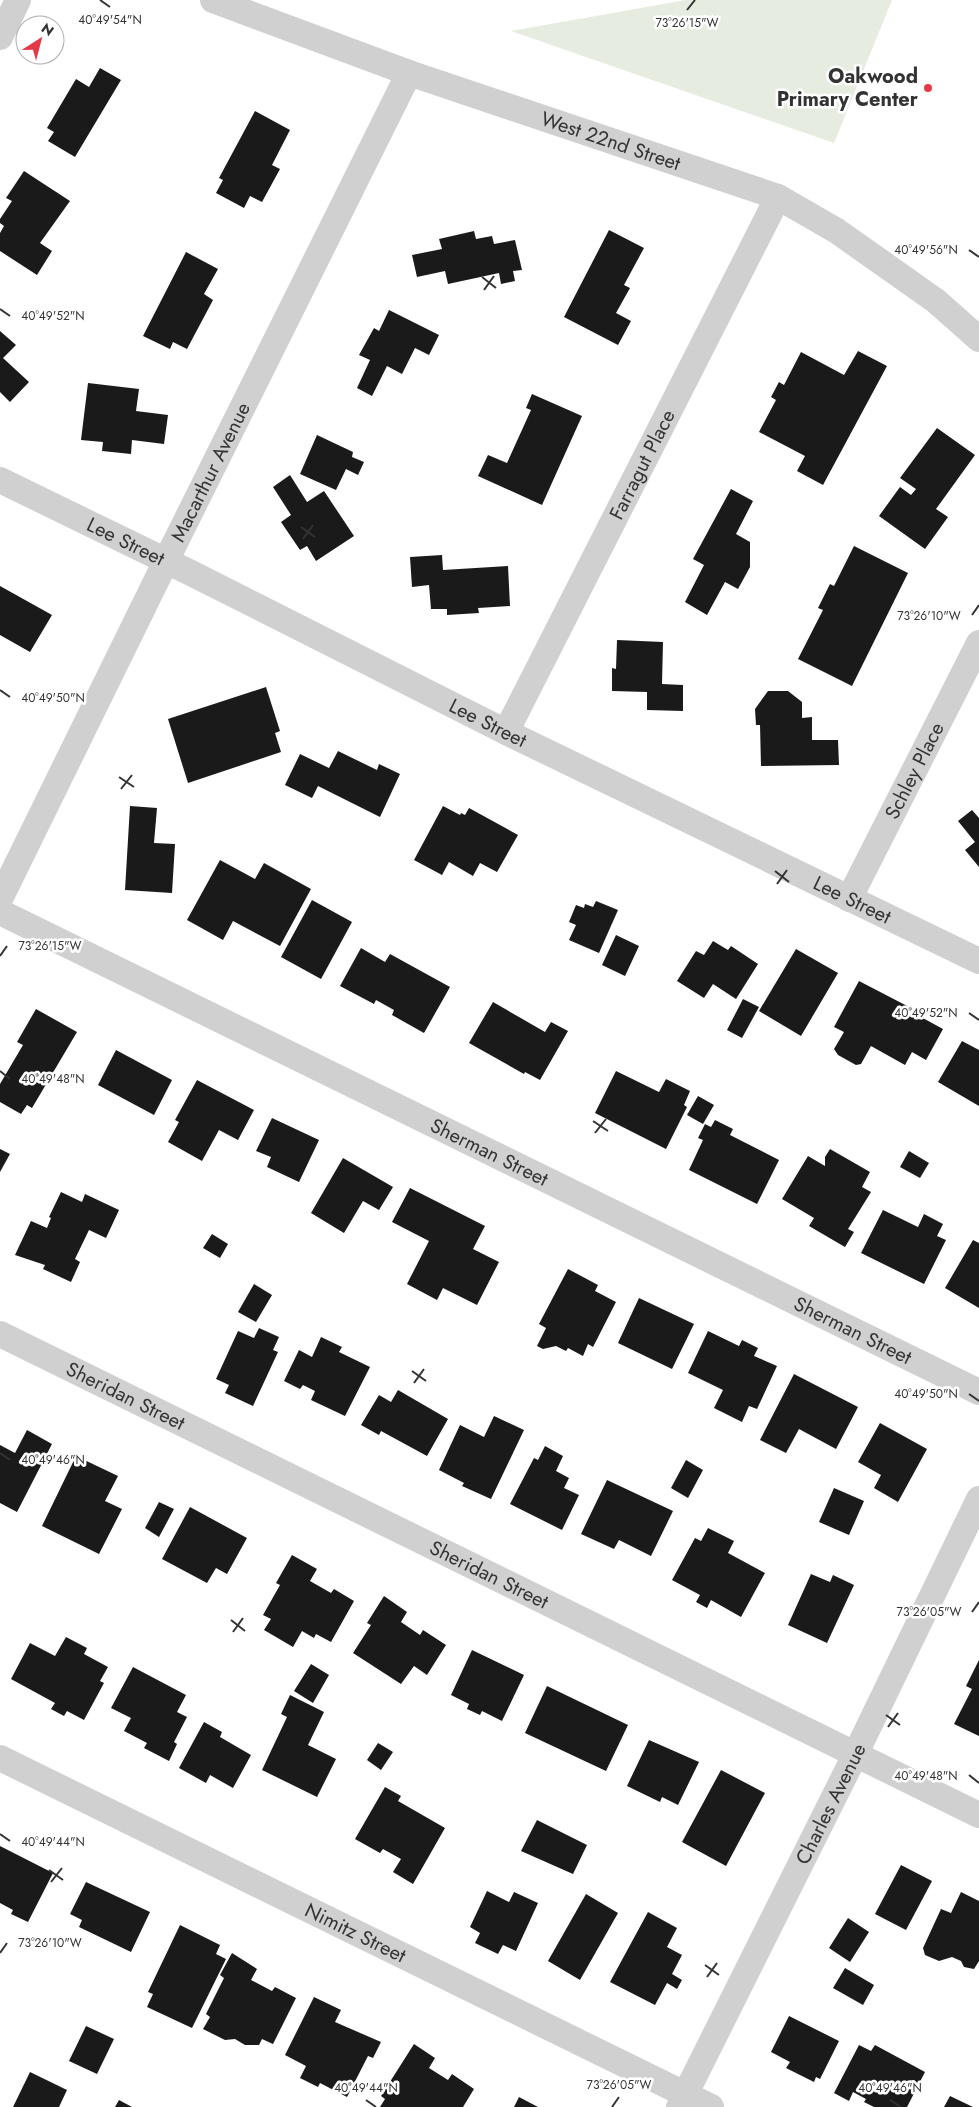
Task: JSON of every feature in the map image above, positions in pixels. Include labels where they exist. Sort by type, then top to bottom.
[{"type":"street","points":[[0,37],[18,0]]},
{"type":"street","name":"West 22nd Street","points":[[213,0],[409,73],[778,197],[837,230],[936,302],[979,339]]},
{"type":"street","name":"Macarthur Avenue","points":[[0,899],[409,73]]},
{"type":"street","name":"Farragut Place","points":[[506,732],[778,197]]},
{"type":"street","name":"Lee Street","points":[[0,480],[506,732],[979,961]]},
{"type":"street","name":"Schley Place","points":[[849,899],[979,643]]},
{"type":"street","name":"Sherman Street","points":[[0,912],[979,1392]]},
{"type":"street","name":"Sheridan Street","points":[[0,1334],[979,1815]]},
{"type":"street","name":"Charles Avenue","points":[[682,2101],[855,1755],[979,1499]]},
{"type":"street","name":"Nimitz Street","points":[[0,1758],[682,2101],[711,2107]]},
{"type":"shaded area","points":[[686,0],[892,0],[834,143],[511,31]]},
{"type":"building","points":[[100,68],[121,80],[75,157],[48,141],[54,132],[47,128],[76,79],[89,87]]},
{"type":"building","points":[[255,111],[290,130],[272,165],[280,169],[262,202],[250,196],[244,208],[216,193],[223,180],[219,178]]},
{"type":"building","points":[[24,171],[70,201],[40,243],[52,251],[37,275],[0,251],[0,233],[4,226],[0,223],[0,219],[12,201],[6,198]]},
{"type":"building","points":[[609,230],[644,248],[624,285],[630,288],[616,313],[631,321],[618,345],[564,317]]},
{"type":"building","points":[[474,231],[476,239],[492,236],[494,244],[515,240],[522,270],[513,271],[515,281],[501,284],[499,273],[448,284],[445,271],[417,277],[412,255],[442,249],[439,239]]},
{"type":"building","points":[[186,252],[218,269],[204,294],[213,300],[187,349],[173,342],[170,349],[143,336]]},
{"type":"building","points":[[389,310],[439,335],[429,355],[415,348],[402,374],[387,366],[372,396],[357,388],[370,360],[359,355],[374,328],[379,331]]},
{"type":"building","points":[[0,331],[16,345],[3,358],[29,382],[10,402],[0,392]]},
{"type":"building","points":[[858,351],[887,366],[823,485],[797,471],[805,456],[759,432],[776,400],[771,397],[779,382],[784,385],[801,352],[844,375]]},
{"type":"building","points":[[88,383],[139,389],[136,411],[168,415],[164,444],[132,440],[131,454],[102,451],[103,442],[81,440]]},
{"type":"building","points":[[532,394],[582,416],[542,505],[478,476],[488,455],[507,463],[531,410],[526,408]]},
{"type":"building","points":[[937,428],[975,455],[936,509],[948,517],[925,549],[879,516],[900,487],[911,495],[916,489],[900,478]]},
{"type":"building","points":[[317,435],[353,452],[352,457],[364,462],[358,475],[346,469],[336,490],[300,474]]},
{"type":"building","points":[[290,475],[307,502],[324,491],[354,536],[316,561],[307,546],[300,550],[281,522],[291,515],[273,487]]},
{"type":"building","points":[[731,489],[753,501],[736,534],[750,542],[750,567],[738,589],[725,582],[707,615],[685,602],[704,565],[693,559]]},
{"type":"building","points":[[854,546],[908,573],[852,686],[798,659],[823,610],[818,608],[830,584],[834,586]]},
{"type":"building","points":[[442,555],[443,570],[508,566],[510,606],[478,608],[479,613],[447,615],[447,609],[431,609],[429,585],[412,587],[410,557]]},
{"type":"building","points":[[0,586],[52,615],[30,652],[0,635]]},
{"type":"building","points":[[617,640],[663,642],[662,684],[683,685],[683,711],[647,710],[647,692],[612,691],[612,668],[616,669]]},
{"type":"building","points":[[266,687],[280,731],[275,733],[281,752],[188,783],[168,719]]},
{"type":"building","points":[[768,691],[788,691],[802,702],[802,718],[812,717],[812,740],[838,740],[839,765],[761,766],[760,725],[756,725],[755,709]]},
{"type":"building","points":[[338,751],[377,770],[379,764],[400,774],[380,817],[318,786],[312,798],[285,785],[300,754],[329,768]]},
{"type":"building","points":[[130,806],[157,808],[154,843],[175,844],[172,893],[125,890]]},
{"type":"building","points":[[443,806],[460,815],[461,813],[465,815],[469,808],[518,835],[497,872],[480,863],[473,876],[449,862],[442,875],[414,860]]},
{"type":"building","points":[[972,810],[979,818],[979,867],[965,850],[975,842],[958,821]]},
{"type":"building","points":[[220,860],[255,879],[264,863],[311,889],[280,946],[233,921],[223,940],[187,920]]},
{"type":"building","points":[[312,900],[352,922],[321,979],[281,957]]},
{"type":"building","points":[[596,901],[618,910],[599,953],[569,940],[576,925],[569,922],[576,905],[584,908],[585,904],[593,907]]},
{"type":"building","points":[[616,935],[639,946],[625,976],[602,965]]},
{"type":"building","points":[[713,941],[728,950],[731,946],[758,964],[736,999],[713,984],[704,998],[677,981],[696,951],[704,955]]},
{"type":"building","points":[[361,948],[385,962],[390,954],[450,987],[424,1033],[392,1015],[394,1010],[376,1000],[374,1004],[340,986]]},
{"type":"building","points":[[796,949],[838,973],[801,1036],[759,1011]]},
{"type":"building","points":[[859,981],[911,1008],[910,1011],[943,1029],[926,1060],[912,1052],[905,1065],[871,1046],[861,1064],[856,1065],[838,1055],[834,1049],[844,1032],[834,1027]]},
{"type":"building","points":[[743,999],[759,1007],[742,1038],[727,1030]]},
{"type":"building","points":[[493,1002],[545,1032],[551,1022],[568,1031],[540,1080],[525,1072],[524,1074],[469,1043]]},
{"type":"building","points":[[36,1009],[77,1032],[32,1108],[27,1105],[21,1114],[0,1102],[0,1084],[23,1045],[17,1042]]},
{"type":"building","points":[[962,1041],[979,1050],[979,1106],[938,1082]]},
{"type":"building","points":[[116,1050],[172,1080],[154,1115],[98,1085]]},
{"type":"building","points":[[616,1071],[659,1092],[666,1079],[690,1091],[684,1105],[687,1107],[666,1149],[595,1113]]},
{"type":"building","points":[[197,1080],[254,1110],[238,1140],[219,1130],[202,1161],[168,1142],[179,1122],[175,1120]]},
{"type":"building","points":[[698,1096],[714,1105],[703,1124],[687,1115]]},
{"type":"building","points":[[272,1118],[319,1140],[299,1182],[267,1167],[271,1157],[256,1151]]},
{"type":"building","points":[[715,1120],[733,1129],[730,1135],[779,1160],[757,1204],[689,1170],[703,1140],[698,1138],[705,1124],[711,1127]]},
{"type":"building","points":[[0,1149],[10,1154],[0,1172]]},
{"type":"building","points":[[830,1149],[870,1172],[862,1187],[871,1192],[848,1229],[854,1232],[845,1247],[809,1226],[814,1218],[782,1199],[808,1156],[825,1166],[825,1157]]},
{"type":"building","points":[[909,1151],[929,1163],[920,1178],[900,1167]]},
{"type":"building","points":[[343,1158],[393,1187],[379,1210],[363,1201],[344,1233],[311,1213]]},
{"type":"building","points":[[410,1188],[485,1226],[473,1249],[499,1262],[477,1305],[443,1288],[437,1300],[407,1284],[429,1241],[392,1222]]},
{"type":"building","points":[[61,1192],[82,1202],[85,1194],[119,1210],[106,1238],[89,1230],[75,1259],[80,1262],[71,1282],[43,1269],[45,1265],[15,1255],[31,1221],[47,1228],[51,1218],[49,1217]]},
{"type":"building","points":[[883,1210],[918,1227],[924,1214],[943,1224],[937,1236],[946,1240],[924,1284],[861,1253]]},
{"type":"building","points":[[212,1234],[228,1244],[220,1258],[203,1248]]},
{"type":"building","points":[[973,1240],[979,1243],[979,1308],[945,1288]]},
{"type":"building","points":[[568,1269],[598,1285],[595,1291],[616,1302],[593,1347],[588,1344],[583,1356],[568,1348],[566,1351],[556,1346],[543,1349],[537,1346],[546,1328],[539,1324]]},
{"type":"building","points":[[254,1284],[272,1295],[256,1322],[238,1312]]},
{"type":"building","points":[[639,1298],[694,1324],[672,1369],[618,1343]]},
{"type":"building","points":[[259,1328],[279,1337],[273,1350],[278,1352],[253,1406],[225,1393],[229,1385],[216,1379],[238,1331],[254,1338]]},
{"type":"building","points":[[708,1331],[739,1346],[742,1340],[758,1348],[754,1356],[777,1366],[757,1409],[749,1406],[742,1422],[714,1408],[723,1390],[688,1373]]},
{"type":"building","points":[[321,1337],[342,1347],[339,1352],[370,1367],[345,1416],[311,1400],[315,1391],[303,1385],[300,1389],[284,1381],[299,1350],[312,1357]]},
{"type":"building","points":[[794,1374],[858,1407],[836,1449],[799,1429],[786,1453],[760,1440]]},
{"type":"building","points":[[398,1390],[448,1419],[427,1456],[381,1431],[379,1435],[361,1425],[379,1395],[391,1402]]},
{"type":"building","points":[[494,1416],[524,1430],[491,1499],[462,1486],[464,1483],[439,1470],[460,1425],[484,1437]]},
{"type":"building","points":[[880,1423],[927,1449],[898,1502],[874,1488],[881,1475],[858,1462]]},
{"type":"building","points":[[27,1430],[52,1444],[17,1512],[0,1503],[0,1445],[15,1453]]},
{"type":"building","points":[[545,1446],[563,1456],[556,1471],[569,1478],[564,1488],[579,1495],[562,1530],[510,1504],[534,1458],[538,1460]]},
{"type":"building","points":[[76,1456],[118,1476],[105,1501],[122,1509],[99,1554],[42,1526]]},
{"type":"building","points":[[686,1460],[703,1470],[688,1498],[671,1488]]},
{"type":"building","points":[[607,1480],[673,1511],[651,1556],[619,1540],[614,1549],[581,1534]]},
{"type":"building","points":[[834,1488],[864,1501],[849,1535],[819,1522]]},
{"type":"building","points":[[159,1502],[174,1509],[159,1537],[145,1528]]},
{"type":"building","points":[[190,1507],[247,1538],[227,1574],[216,1568],[207,1583],[162,1559]]},
{"type":"building","points":[[708,1528],[734,1541],[728,1553],[765,1573],[741,1617],[711,1600],[707,1608],[696,1602],[700,1595],[672,1580],[695,1538],[701,1541]]},
{"type":"building","points":[[292,1555],[317,1569],[310,1581],[331,1593],[334,1589],[354,1601],[331,1642],[316,1634],[314,1638],[302,1631],[293,1647],[264,1630],[271,1619],[263,1615],[280,1585],[276,1583]]},
{"type":"building","points":[[811,1574],[830,1582],[833,1575],[854,1585],[827,1643],[788,1625]]},
{"type":"building","points":[[384,1596],[407,1612],[401,1622],[420,1635],[423,1630],[446,1645],[427,1675],[414,1666],[401,1684],[353,1653],[371,1625],[367,1623]]},
{"type":"building","points":[[66,1637],[87,1648],[84,1654],[108,1667],[100,1681],[104,1683],[84,1720],[67,1711],[64,1716],[51,1709],[55,1703],[11,1679],[30,1643],[55,1656]]},
{"type":"building","points":[[472,1650],[524,1675],[502,1721],[482,1711],[480,1715],[467,1709],[469,1704],[451,1695]]},
{"type":"building","points":[[979,1660],[979,1736],[954,1724],[972,1689],[966,1686]]},
{"type":"building","points":[[311,1664],[329,1675],[313,1703],[294,1691]]},
{"type":"building","points":[[133,1667],[186,1695],[177,1712],[187,1717],[174,1742],[177,1744],[169,1761],[144,1748],[147,1743],[124,1731],[131,1718],[111,1708]]},
{"type":"building","points":[[547,1686],[628,1725],[606,1771],[525,1733]]},
{"type":"building","points":[[290,1695],[324,1712],[308,1745],[336,1759],[317,1797],[262,1770],[287,1717],[281,1714]]},
{"type":"building","points":[[204,1722],[222,1732],[220,1737],[251,1755],[233,1788],[210,1775],[206,1783],[179,1768]]},
{"type":"building","points":[[649,1740],[699,1762],[678,1805],[662,1797],[660,1802],[627,1786]]},
{"type":"building","points":[[378,1743],[393,1752],[381,1770],[367,1760]]},
{"type":"building","points":[[721,1770],[765,1793],[726,1866],[682,1842]]},
{"type":"building","points":[[385,1787],[401,1796],[398,1801],[445,1828],[413,1884],[393,1872],[401,1859],[383,1849],[380,1853],[355,1839]]},
{"type":"building","points":[[537,1820],[587,1845],[573,1874],[521,1851]]},
{"type":"building","points":[[0,1846],[53,1873],[28,1922],[11,1914],[13,1910],[0,1903]]},
{"type":"building","points":[[901,1865],[932,1881],[906,1930],[875,1914]]},
{"type":"building","points":[[86,1882],[150,1912],[131,1952],[79,1927],[82,1920],[70,1914]]},
{"type":"building","points":[[487,1891],[509,1902],[514,1892],[538,1903],[516,1951],[503,1945],[498,1954],[475,1943],[480,1933],[470,1927]]},
{"type":"building","points":[[961,1892],[979,1901],[979,1961],[974,1969],[964,1967],[961,1961],[952,1957],[939,1961],[925,1955],[923,1948],[941,1909],[951,1913]]},
{"type":"building","points":[[586,1894],[618,1913],[580,1980],[548,1961]]},
{"type":"building","points":[[648,1912],[677,1928],[667,1947],[682,1955],[672,1974],[682,1980],[677,1989],[667,1983],[655,2005],[610,1982]]},
{"type":"building","points":[[848,1918],[869,1932],[850,1962],[829,1948]]},
{"type":"building","points":[[180,1925],[220,1945],[216,1954],[226,1959],[192,2028],[147,2007],[153,1994],[148,1992]]},
{"type":"building","points":[[232,1953],[257,1969],[251,1980],[272,1991],[275,1987],[296,1998],[273,2044],[262,2039],[259,2045],[245,2045],[235,2039],[225,2040],[203,2029],[210,2017],[206,2014],[224,1978],[220,1975]]},
{"type":"building","points":[[845,1968],[874,1985],[863,2005],[833,1988]]},
{"type":"building","points":[[314,1997],[341,2010],[335,2022],[381,2042],[373,2058],[368,2056],[347,2097],[320,2083],[318,2087],[300,2078],[306,2066],[285,2055]]},
{"type":"building","points":[[789,2016],[839,2041],[820,2079],[816,2077],[814,2082],[786,2068],[790,2062],[771,2052]]},
{"type":"building","points":[[86,2026],[114,2039],[97,2074],[69,2061]]},
{"type":"building","points":[[414,2044],[435,2058],[429,2068],[448,2080],[452,2074],[474,2089],[463,2107],[380,2107],[385,2099],[381,2096]]},
{"type":"building","points":[[859,2045],[871,2051],[875,2045],[925,2072],[907,2107],[874,2107],[864,2102],[866,2099],[853,2092],[849,2101],[834,2093]]},
{"type":"building","points":[[30,2072],[67,2090],[59,2107],[13,2107]]},
{"type":"building","points":[[950,2096],[973,2107],[944,2107]]},
{"type":"building","points":[[519,2097],[538,2107],[514,2107]]},
{"type":"building","points":[[119,2100],[132,2107],[115,2107]]},
{"type":"place","name":"Oakwood Primary Center","points":[[928,88]]}]
